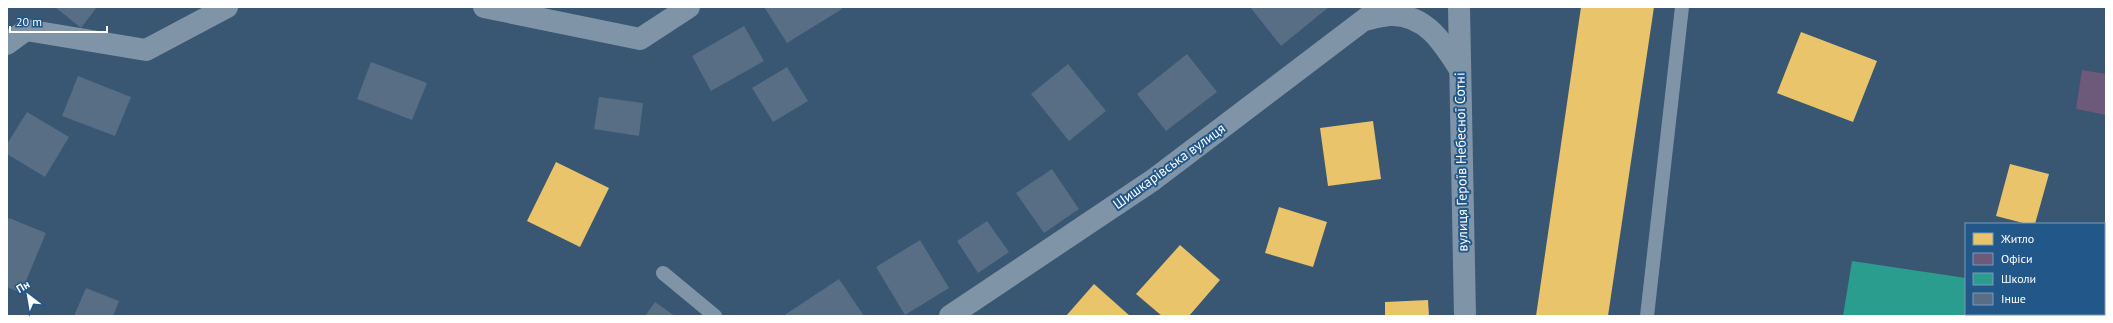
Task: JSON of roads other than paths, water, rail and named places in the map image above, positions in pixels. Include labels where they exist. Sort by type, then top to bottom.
[{"type":"street","points":[[7,44],[26,30],[146,50],[227,7]]},
{"type":"street","points":[[484,7],[640,39],[689,7]]},
{"type":"street","name":"Шишкарівська вулиця","points":[[950,316],[1153,180],[1381,7]]},
{"type":"street","name":"вулиця Героїв Небесної Сотні","points":[[1459,7],[1465,316]]},
{"type":"street","points":[[1364,20],[1392,15],[1411,19],[1429,28],[1441,40],[1459,68]]},
{"type":"lane","points":[[1647,316],[1682,7]]},
{"type":"lane","points":[[663,273],[715,316]]}]
